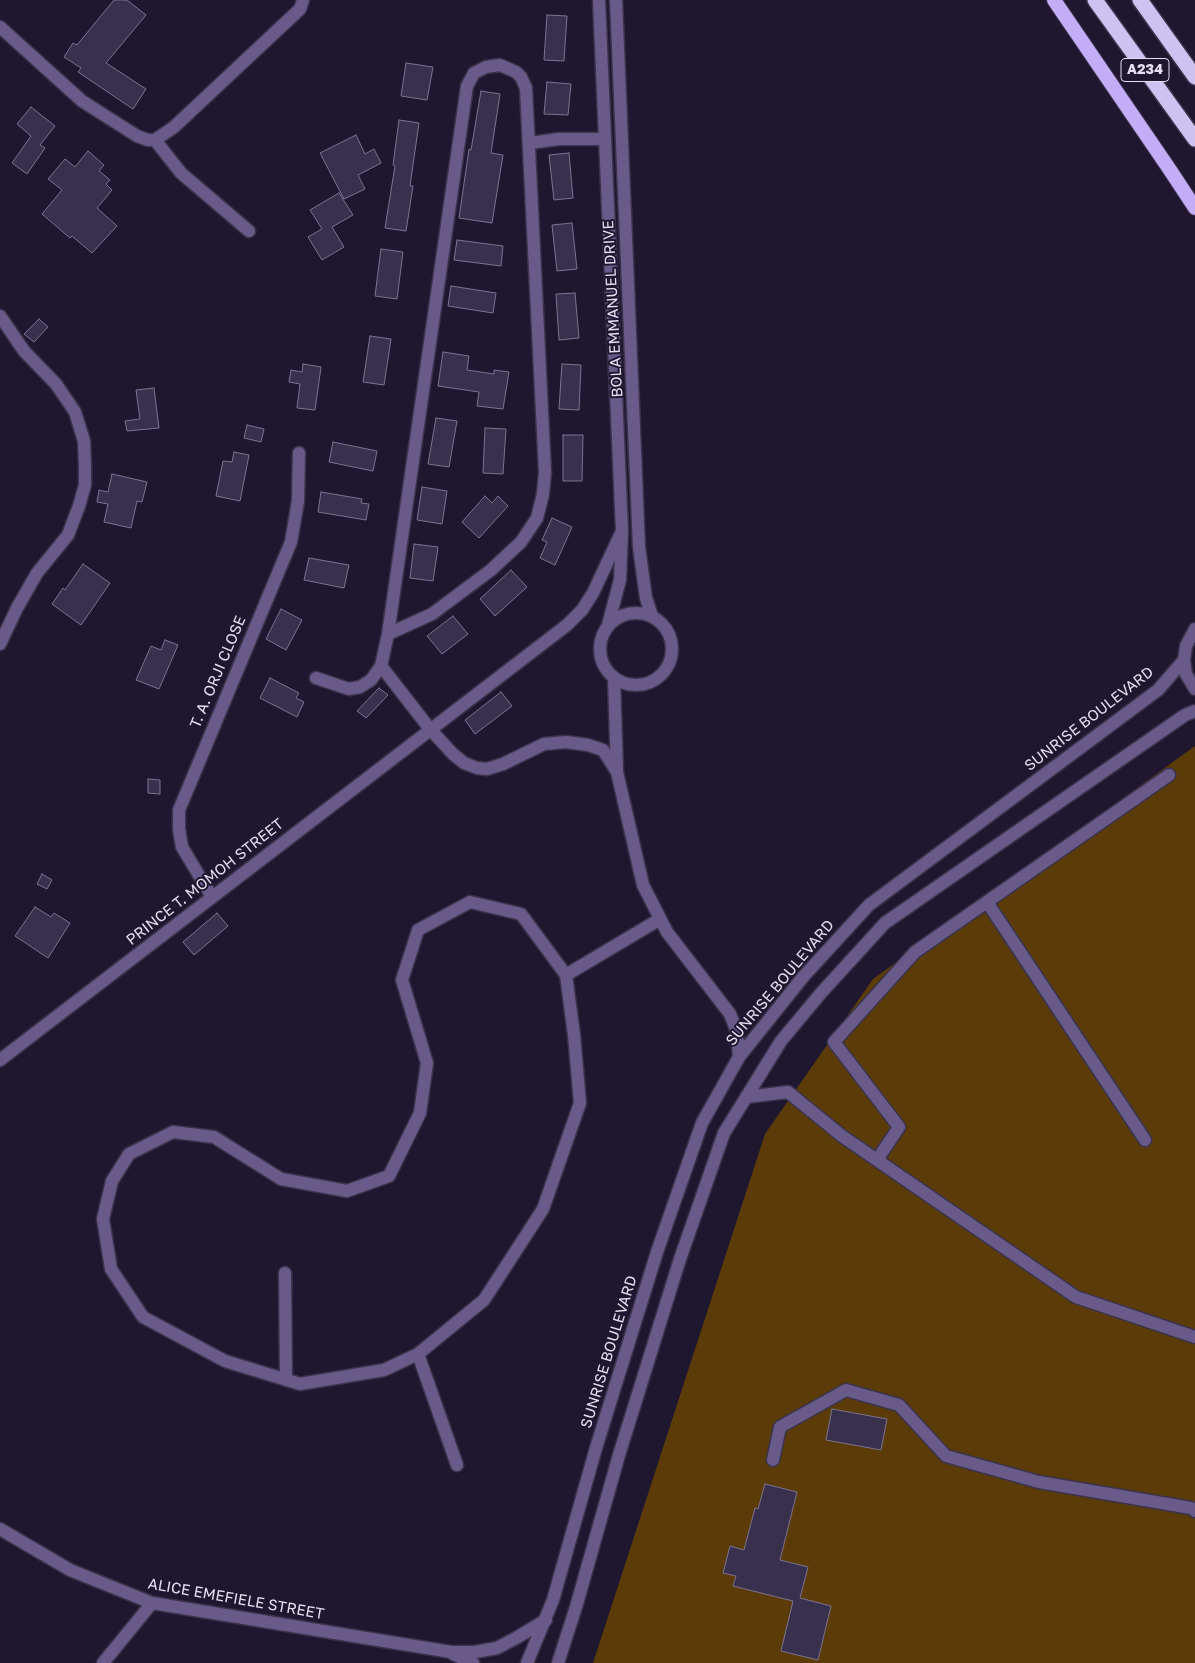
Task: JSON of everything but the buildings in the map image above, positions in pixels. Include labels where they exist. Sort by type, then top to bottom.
[{"type":"highway","points":[[1054,0],[1195,208]]},
{"type":"highway","name":"A234","points":[[1095,0],[1195,139]]},
{"type":"highway","name":"A234","points":[[1140,0],[1195,77]]},
{"type":"street","points":[[0,27],[82,101],[138,136],[148,140],[155,140],[174,127],[300,9],[304,0]]},
{"type":"street","name":"BOLA EMMANUEL DRIVE","points":[[599,0],[622,531],[620,580],[608,625]]},
{"type":"street","name":"BOLA EMMANUEL DRIVE","points":[[616,0],[639,547],[646,598],[652,616]]},
{"type":"street","points":[[316,678],[349,689],[360,687],[371,680],[381,666],[388,634],[468,86],[474,73],[486,67],[500,65],[516,72],[521,77],[526,88],[545,472],[543,494],[537,518],[522,542],[491,570],[432,614],[388,634]]},
{"type":"street","points":[[530,144],[559,139],[604,140]]},
{"type":"street","points":[[155,140],[181,173],[249,232]]},
{"type":"street","points":[[0,316],[24,351],[56,384],[75,412],[84,441],[85,466],[85,485],[68,535],[37,573],[17,608],[0,644]]},
{"type":"street","name":"T. A. ORJI CLOSE","points":[[212,897],[182,847],[179,810],[291,542],[298,501],[299,453]]},
{"type":"street","name":"PRINCE T. MOMOH STREET","points":[[0,1060],[568,625],[582,610],[593,593],[622,531]]},
{"type":"street","points":[[640,612],[652,616],[662,623],[669,633],[673,645],[672,657],[668,668],[659,678],[648,684],[636,686],[614,678],[606,669],[601,658],[602,635],[608,625],[628,613],[640,612]]},
{"type":"street","points":[[1195,629],[1186,646],[1184,660],[1186,674],[1195,689]]},
{"type":"street","name":"SUNRISE BOULEVARD","points":[[527,1663],[553,1600],[596,1448],[660,1242],[702,1123],[739,1056],[803,977],[869,905],[1158,690],[1184,660]]},
{"type":"street","points":[[381,666],[430,729],[464,763],[477,768],[487,768],[503,764],[544,744],[566,742],[588,745],[603,750],[617,772]]},
{"type":"street","points":[[614,678],[617,772],[643,885],[667,932],[730,1014],[737,1032],[739,1056]]},
{"type":"street","points":[[558,1663],[619,1455],[680,1259],[724,1133],[781,1041],[821,992],[885,923],[1185,715],[1195,711]]},
{"type":"street","points":[[877,1160],[899,1127],[834,1042],[916,952],[1169,775]]},
{"type":"street","points":[[470,902],[521,914],[566,975],[580,1103],[543,1209],[484,1300],[418,1354],[384,1370],[300,1384],[225,1361],[143,1317],[111,1268],[104,1219],[112,1181],[129,1154],[173,1132],[214,1136],[281,1179],[347,1191],[389,1176],[420,1113],[428,1063],[402,980],[418,930],[470,902]]},
{"type":"street","points":[[987,902],[1145,1140]]},
{"type":"street","points":[[566,975],[660,919]]},
{"type":"street","points":[[746,1097],[788,1092],[842,1136],[1076,1297],[1195,1337]]},
{"type":"street","points":[[285,1272],[286,1380]]},
{"type":"street","points":[[418,1354],[457,1465]]},
{"type":"street","points":[[773,1460],[780,1427],[846,1390],[899,1405],[946,1456],[1039,1482],[1191,1508],[1195,1511]]},
{"type":"street","name":"ALICE EMEFIELE STREET","points":[[0,1529],[70,1570],[152,1604],[451,1652],[474,1652],[497,1648],[546,1620]]},
{"type":"street","points":[[103,1663],[152,1604]]},
{"type":"street","name":"ALICE EMEFIELE STREET","points":[[451,1652],[473,1663]]},
{"type":"shaded area","points":[[1195,746],[1195,1663],[593,1663],[765,1134],[873,979]]}]
